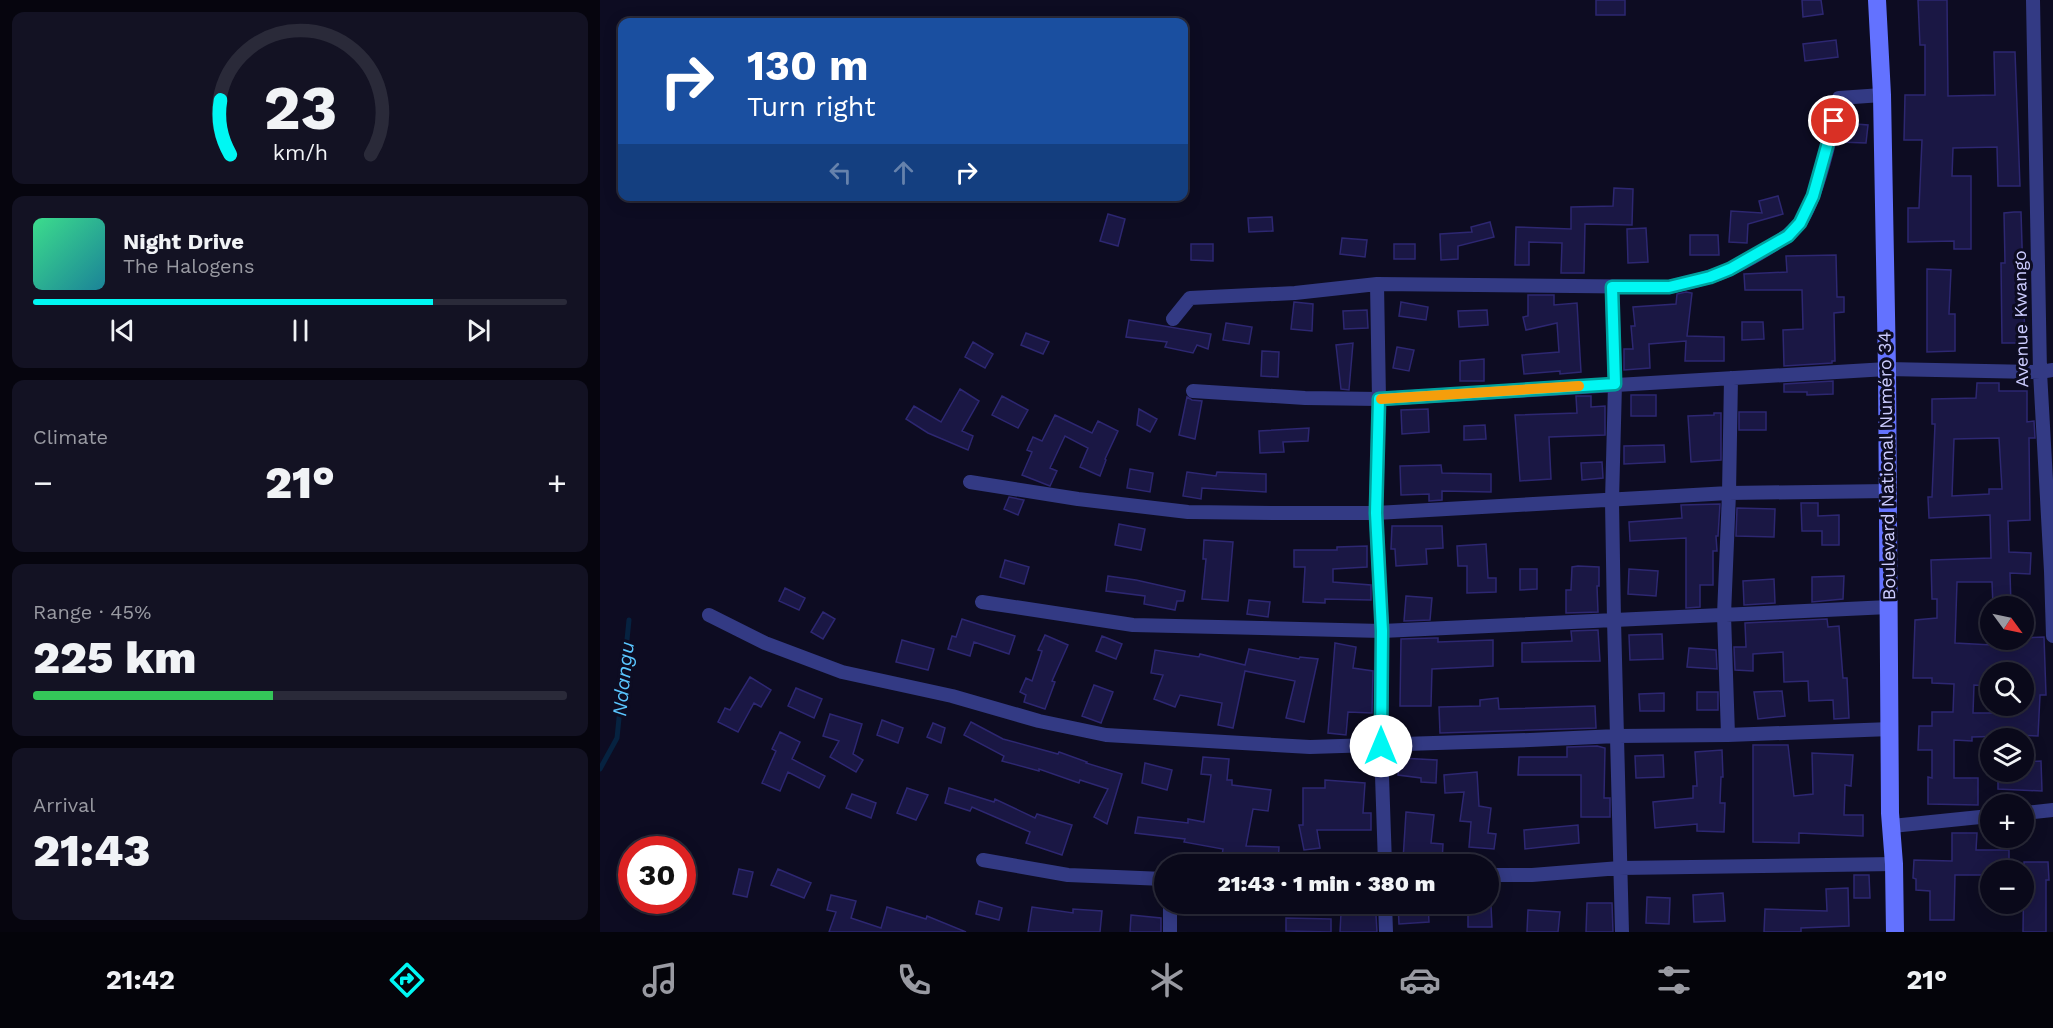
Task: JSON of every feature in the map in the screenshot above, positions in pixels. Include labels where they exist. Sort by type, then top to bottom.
[{"type":"main road","name":"Boulevard National Numéro 34","points":[[1877,0],[1882,95],[1895,932]]},
{"type":"street","name":"Avenue Kwango","points":[[2033,0],[2053,636]]},
{"type":"street","points":[[1173,319],[1190,298],[1296,293],[1377,284],[1669,287],[1710,277],[1730,269],[1788,236],[1800,223],[1813,196],[1839,98],[1882,95]]},
{"type":"street","points":[[1377,284],[1379,399],[1376,513],[1382,631],[1381,746],[1385,854]]},
{"type":"street","points":[[1612,287],[1615,384],[1612,501],[1622,932]]},
{"type":"street","points":[[1193,391],[1305,398],[1379,399],[1887,369],[2046,371]]},
{"type":"street","points":[[1728,735],[1724,615],[1730,493],[1731,378]]},
{"type":"street","points":[[970,482],[1078,499],[1188,512],[1376,513],[1730,493],[1888,491]]},
{"type":"street","points":[[982,602],[1133,625],[1382,631],[1889,607]]},
{"type":"street","points":[[709,615],[765,644],[842,672],[952,696],[1039,721],[1106,735],[1310,747],[1891,729]]},
{"type":"street","points":[[2034,812],[2053,810]]},
{"type":"street","points":[[1892,826],[1980,817]]},
{"type":"street","points":[[983,860],[1068,875],[1154,879]]},
{"type":"street","points":[[1499,875],[1532,875],[1620,868],[1894,864]]},
{"type":"street","points":[[1170,914],[1170,932]]},
{"type":"street","points":[[1386,914],[1386,932]]},
{"type":"building","points":[[1596,0],[1625,0],[1625,15],[1596,15]]},
{"type":"building","points":[[1802,0],[1821,0],[1823,14],[1803,17]]},
{"type":"building","points":[[1918,0],[1947,0],[1948,96],[1995,95],[1994,52],[2015,52],[2020,186],[1998,186],[1997,147],[1953,148],[1952,176],[1971,176],[1971,249],[1954,249],[1954,241],[1908,242],[1908,208],[1919,208],[1922,140],[1904,140],[1905,95],[1925,95],[1925,45],[1920,45]]},
{"type":"building","points":[[1836,40],[1838,57],[1805,61],[1803,44]]},
{"type":"building","points":[[1843,123],[1868,125],[1866,143],[1839,142]]},
{"type":"building","points":[[1614,188],[1633,189],[1632,225],[1585,224],[1584,273],[1561,273],[1562,243],[1529,242],[1529,265],[1515,265],[1516,227],[1571,229],[1571,207],[1613,206]]},
{"type":"building","points":[[1778,196],[1783,214],[1748,224],[1747,243],[1729,242],[1731,211],[1762,213],[1759,201]]},
{"type":"building","points":[[2021,212],[2025,343],[2002,343],[2001,263],[2005,263],[2004,213]]},
{"type":"building","points":[[1108,214],[1125,219],[1118,246],[1100,241]]},
{"type":"building","points":[[1272,217],[1273,231],[1249,232],[1248,218]]},
{"type":"building","points":[[1490,222],[1494,237],[1458,246],[1458,259],[1441,260],[1440,234],[1472,232],[1471,227]]},
{"type":"building","points":[[1646,228],[1648,262],[1628,263],[1627,229]]},
{"type":"building","points":[[1690,235],[1718,235],[1719,255],[1690,255]]},
{"type":"building","points":[[1342,238],[1367,240],[1365,257],[1340,254]]},
{"type":"building","points":[[1191,244],[1213,244],[1213,261],[1191,260]]},
{"type":"building","points":[[1394,244],[1415,244],[1415,259],[1394,259]]},
{"type":"building","points":[[1836,255],[1837,297],[1844,297],[1844,312],[1834,313],[1835,361],[1784,366],[1783,330],[1803,329],[1802,290],[1745,290],[1744,274],[1787,272],[1786,256]]},
{"type":"building","points":[[1927,269],[1951,270],[1949,314],[1955,314],[1955,351],[1927,352]]},
{"type":"building","points":[[1692,293],[1687,336],[1724,337],[1724,361],[1685,361],[1686,341],[1649,344],[1650,368],[1624,370],[1624,349],[1633,349],[1631,326],[1635,326],[1633,307],[1676,304],[1677,294]]},
{"type":"building","points":[[1528,295],[1554,295],[1554,305],[1577,303],[1581,372],[1524,374],[1522,355],[1559,352],[1557,323],[1526,330],[1523,317],[1528,316]]},
{"type":"building","points":[[1294,302],[1313,304],[1312,331],[1291,329]]},
{"type":"building","points":[[1401,302],[1428,307],[1426,320],[1399,316]]},
{"type":"building","points":[[1367,310],[1368,328],[1344,329],[1343,311]]},
{"type":"building","points":[[1487,310],[1488,325],[1459,327],[1458,311]]},
{"type":"building","points":[[1129,320],[1211,334],[1208,349],[1197,345],[1193,353],[1165,347],[1167,342],[1126,337]]},
{"type":"building","points":[[1742,322],[1763,322],[1764,339],[1742,340]]},
{"type":"building","points":[[1226,323],[1252,327],[1249,344],[1223,340]]},
{"type":"building","points":[[1026,333],[1049,342],[1043,354],[1021,345]]},
{"type":"building","points":[[973,342],[993,354],[985,368],[965,357]]},
{"type":"building","points":[[1353,343],[1349,390],[1341,389],[1336,345]]},
{"type":"building","points":[[1397,347],[1414,350],[1409,371],[1393,368]]},
{"type":"building","points":[[1262,351],[1279,352],[1278,377],[1261,376]]},
{"type":"building","points":[[1484,359],[1484,381],[1460,381],[1460,361]]},
{"type":"building","points":[[1833,381],[1833,394],[1807,395],[1807,392],[1784,392],[1784,384]]},
{"type":"building","points":[[1977,383],[1999,383],[1999,391],[2027,391],[2027,422],[2034,421],[2035,438],[2029,438],[2030,520],[2008,521],[2009,552],[2031,553],[2030,574],[2010,573],[2011,596],[1993,596],[1992,582],[1957,582],[1955,643],[1980,644],[1980,650],[2034,650],[2034,637],[2044,637],[2046,695],[2040,695],[2038,736],[2034,736],[2034,728],[1980,728],[1980,737],[1972,737],[1972,741],[1954,740],[1954,778],[1978,778],[1978,805],[1928,804],[1928,777],[1932,778],[1932,750],[1918,750],[1919,726],[1932,726],[1932,712],[1953,712],[1954,684],[1932,683],[1932,678],[1913,678],[1915,620],[1937,618],[1937,599],[1932,599],[1931,560],[1991,558],[1990,515],[1929,518],[1928,497],[1932,497],[1935,424],[1932,424],[1932,399],[1976,398]],"holes":[[[1999,438],[2002,489],[1989,489],[1989,494],[1952,496],[1954,439]]]},
{"type":"building","points":[[960,389],[979,401],[962,431],[973,436],[968,450],[928,433],[906,419],[914,406],[941,422]]},
{"type":"building","points":[[1631,395],[1656,395],[1656,416],[1631,416]]},
{"type":"building","points":[[1002,396],[1028,410],[1018,428],[992,415]]},
{"type":"building","points":[[1576,396],[1591,396],[1591,407],[1605,406],[1605,435],[1549,437],[1551,479],[1520,481],[1515,415],[1577,413]]},
{"type":"building","points":[[1187,397],[1202,401],[1195,439],[1179,435]]},
{"type":"building","points":[[1139,409],[1157,419],[1150,432],[1137,425]]},
{"type":"building","points":[[1428,409],[1429,432],[1402,434],[1401,410]]},
{"type":"building","points":[[1739,412],[1766,412],[1766,430],[1739,430]]},
{"type":"building","points":[[1714,413],[1721,413],[1721,460],[1691,462],[1688,416],[1714,415]]},
{"type":"building","points":[[1055,415],[1092,433],[1098,421],[1118,431],[1100,476],[1080,467],[1088,448],[1065,436],[1050,468],[1057,471],[1050,486],[1022,475],[1032,452],[1027,450],[1033,437],[1042,441]]},
{"type":"building","points":[[1485,425],[1486,439],[1464,440],[1464,426]]},
{"type":"building","points":[[1309,428],[1308,441],[1283,442],[1284,452],[1260,453],[1259,431]]},
{"type":"building","points":[[1664,445],[1665,462],[1624,464],[1624,446]]},
{"type":"building","points":[[1602,462],[1603,478],[1582,480],[1581,463]]},
{"type":"building","points":[[1441,465],[1442,473],[1491,474],[1491,492],[1442,491],[1442,500],[1429,501],[1429,494],[1401,495],[1400,466]]},
{"type":"building","points":[[1130,469],[1153,473],[1150,492],[1127,488]]},
{"type":"building","points":[[1187,472],[1216,476],[1217,472],[1266,474],[1266,492],[1202,488],[1201,499],[1183,496]]},
{"type":"building","points":[[1009,497],[1024,500],[1018,515],[1004,509]]},
{"type":"building","points":[[1801,503],[1818,503],[1818,516],[1839,515],[1839,545],[1822,545],[1822,531],[1802,531]]},
{"type":"building","points":[[1720,504],[1718,536],[1716,536],[1717,551],[1713,551],[1713,585],[1700,585],[1700,607],[1686,608],[1686,538],[1630,541],[1629,522],[1682,518],[1681,505]]},
{"type":"building","points":[[1737,508],[1775,509],[1774,537],[1736,536]]},
{"type":"building","points":[[1119,524],[1145,529],[1141,550],[1115,545]]},
{"type":"building","points":[[1392,526],[1442,526],[1443,548],[1426,549],[1427,564],[1396,566],[1395,549],[1391,549]]},
{"type":"building","points":[[1204,540],[1233,542],[1228,601],[1202,599],[1206,559],[1203,559]]},
{"type":"building","points":[[1486,544],[1488,578],[1496,578],[1496,592],[1467,593],[1467,566],[1458,566],[1457,546]]},
{"type":"building","points":[[1367,546],[1367,567],[1333,569],[1333,582],[1371,585],[1371,600],[1325,599],[1325,603],[1303,602],[1305,567],[1294,567],[1294,550],[1337,550],[1337,547]]},
{"type":"building","points":[[1005,560],[1029,567],[1024,584],[1000,577]]},
{"type":"building","points":[[1572,567],[1599,567],[1598,612],[1566,613],[1566,590],[1571,590]]},
{"type":"building","points":[[1520,569],[1537,569],[1537,589],[1520,590]]},
{"type":"building","points":[[1629,569],[1658,571],[1656,596],[1628,594]]},
{"type":"building","points":[[1108,576],[1185,591],[1183,601],[1177,601],[1175,610],[1144,604],[1145,596],[1106,591]]},
{"type":"building","points":[[1844,576],[1843,599],[1812,602],[1812,577]]},
{"type":"building","points":[[1774,579],[1775,603],[1744,605],[1743,581]]},
{"type":"building","points":[[785,588],[805,598],[799,610],[779,601]]},
{"type":"building","points":[[1406,596],[1432,598],[1430,620],[1404,621]]},
{"type":"building","points":[[1249,600],[1270,602],[1268,617],[1247,614]]},
{"type":"building","points":[[823,612],[835,619],[823,639],[811,632]]},
{"type":"building","points":[[962,619],[1015,636],[1009,654],[974,642],[970,656],[948,649],[952,636],[956,637]]},
{"type":"building","points":[[1827,619],[1828,627],[1839,626],[1843,678],[1847,678],[1849,718],[1834,719],[1833,700],[1809,701],[1808,681],[1784,682],[1783,652],[1753,654],[1753,671],[1735,670],[1734,647],[1746,647],[1745,623]]},
{"type":"building","points":[[1598,630],[1600,661],[1522,662],[1522,643],[1572,641],[1571,631]]},
{"type":"building","points":[[1662,634],[1663,659],[1630,660],[1629,635]]},
{"type":"building","points":[[1045,635],[1068,645],[1052,681],[1055,682],[1045,709],[1024,702],[1026,695],[1020,692],[1026,678],[1032,681],[1042,651],[1038,650]]},
{"type":"building","points":[[1102,636],[1122,644],[1116,659],[1096,651]]},
{"type":"building","points":[[1438,638],[1438,642],[1493,640],[1493,666],[1432,669],[1431,706],[1400,706],[1401,639]]},
{"type":"building","points":[[902,640],[934,649],[928,670],[896,662]]},
{"type":"building","points":[[1335,643],[1356,647],[1353,668],[1373,671],[1372,713],[1348,712],[1346,735],[1328,733]]},
{"type":"building","points":[[1689,648],[1716,650],[1717,669],[1687,667]]},
{"type":"building","points":[[1249,649],[1299,659],[1300,657],[1318,659],[1304,722],[1286,718],[1295,681],[1245,671],[1233,728],[1218,725],[1222,703],[1180,695],[1175,707],[1154,699],[1163,675],[1151,673],[1155,650],[1199,657],[1200,654],[1245,665]]},
{"type":"building","points":[[750,677],[771,690],[761,707],[754,703],[738,732],[718,722],[725,708],[730,710]]},
{"type":"building","points":[[1094,685],[1113,692],[1101,723],[1082,716]]},
{"type":"building","points":[[796,688],[822,699],[814,718],[788,706]]},
{"type":"building","points":[[1782,691],[1785,716],[1758,719],[1754,692]]},
{"type":"building","points":[[1697,692],[1718,692],[1718,710],[1697,710]]},
{"type":"building","points":[[1664,693],[1664,711],[1640,711],[1639,694]]},
{"type":"building","points":[[1498,698],[1499,709],[1595,706],[1596,728],[1440,733],[1439,707],[1480,706],[1480,700]]},
{"type":"building","points":[[830,714],[862,724],[853,754],[863,760],[856,772],[830,757],[839,741],[823,736]]},
{"type":"building","points":[[882,720],[903,728],[898,743],[877,735]]},
{"type":"building","points":[[971,722],[1003,739],[1058,754],[1059,752],[1122,774],[1107,824],[1094,817],[1108,789],[1002,761],[1004,756],[964,735]]},
{"type":"building","points":[[933,723],[945,728],[941,743],[927,737]]},
{"type":"building","points":[[780,732],[800,742],[792,759],[825,776],[819,788],[788,772],[780,791],[762,783],[776,751],[772,749]]},
{"type":"building","points":[[1753,745],[1788,745],[1794,796],[1813,794],[1812,753],[1853,755],[1851,786],[1845,785],[1844,815],[1863,815],[1863,836],[1799,833],[1799,843],[1753,842]]},
{"type":"building","points":[[1567,747],[1605,748],[1604,798],[1610,798],[1610,817],[1581,817],[1581,775],[1518,775],[1519,757],[1567,757]]},
{"type":"building","points":[[1722,750],[1723,777],[1721,777],[1720,803],[1725,803],[1724,832],[1697,831],[1697,824],[1655,828],[1653,802],[1693,798],[1693,786],[1697,786],[1695,752]]},
{"type":"building","points":[[1663,755],[1664,777],[1636,778],[1635,756]]},
{"type":"building","points":[[1203,757],[1229,759],[1227,780],[1232,780],[1232,785],[1271,790],[1268,811],[1253,809],[1246,846],[1279,847],[1279,854],[1222,854],[1223,849],[1184,842],[1185,839],[1135,833],[1138,817],[1188,823],[1188,819],[1204,822],[1211,775],[1201,774]]},
{"type":"building","points":[[1400,758],[1437,760],[1436,783],[1421,782],[1421,778],[1398,775]]},
{"type":"building","points":[[2034,761],[2041,761],[2042,791],[1998,789],[1998,782],[2034,782]]},
{"type":"building","points":[[1145,763],[1172,770],[1167,790],[1142,783]]},
{"type":"building","points":[[1477,772],[1479,806],[1491,808],[1488,833],[1496,834],[1494,849],[1469,847],[1471,822],[1460,821],[1464,792],[1445,793],[1444,775]]},
{"type":"building","points":[[1325,780],[1365,783],[1363,813],[1371,813],[1371,830],[1317,830],[1320,848],[1304,850],[1299,825],[1303,825],[1303,788],[1325,788]]},
{"type":"building","points":[[907,788],[928,795],[916,820],[897,813]]},
{"type":"building","points":[[949,788],[994,802],[995,799],[1035,818],[1037,814],[1072,825],[1062,855],[1026,843],[1030,832],[972,807],[970,811],[945,803]]},
{"type":"building","points":[[852,794],[876,803],[871,818],[846,808]]},
{"type":"building","points":[[1406,812],[1434,815],[1431,843],[1443,844],[1442,854],[1403,854]]},
{"type":"building","points":[[1578,825],[1579,843],[1525,849],[1524,830]]},
{"type":"building","points":[[1952,833],[1977,833],[1976,850],[2009,850],[2009,860],[1980,860],[1980,875],[1955,875],[1954,920],[1930,920],[1930,891],[1916,890],[1916,879],[1913,878],[1914,860],[1952,861]]},
{"type":"building","points":[[2034,862],[2048,862],[2046,932],[2023,932],[2023,914],[2034,914]]},
{"type":"building","points":[[739,869],[753,872],[747,897],[733,894]]},
{"type":"building","points":[[778,869],[811,883],[804,898],[771,885]]},
{"type":"building","points":[[1854,875],[1869,875],[1870,898],[1854,898]]},
{"type":"building","points":[[1848,888],[1849,926],[1801,928],[1801,932],[1764,932],[1765,909],[1827,911],[1826,889]]},
{"type":"building","points":[[1723,893],[1725,921],[1694,922],[1693,895]]},
{"type":"building","points":[[831,895],[856,901],[851,918],[881,928],[887,907],[926,919],[927,916],[966,932],[829,932],[836,912],[827,910]]},
{"type":"building","points":[[1647,897],[1670,898],[1669,924],[1646,923]]},
{"type":"building","points":[[979,901],[1002,908],[999,920],[976,914]]},
{"type":"building","points":[[1587,903],[1612,903],[1613,932],[1586,932]]},
{"type":"building","points":[[1032,907],[1073,913],[1073,909],[1102,911],[1100,932],[1028,932]]},
{"type":"building","points":[[1528,910],[1560,912],[1558,932],[1527,932]]},
{"type":"building","points":[[1341,914],[1376,915],[1377,932],[1340,932]]},
{"type":"building","points":[[1398,914],[1429,914],[1429,922],[1399,924]]},
{"type":"building","points":[[1468,914],[1491,914],[1492,927],[1468,927]]},
{"type":"building","points":[[1131,915],[1161,918],[1161,932],[1130,932]]},
{"type":"building","points":[[1286,918],[1331,919],[1331,932],[1286,931]]},
{"type":"waterway","name":"Ndangu","points":[[600,769],[617,738],[629,620]]},
{"type":"slow traffic","points":[[1381,399],[1579,386]]},
{"type":"route","points":[[1381,746],[1382,631],[1376,513],[1379,399],[1615,384],[1612,287],[1669,287],[1710,277],[1730,269],[1788,236],[1800,223],[1813,196],[1834,121]]}]
